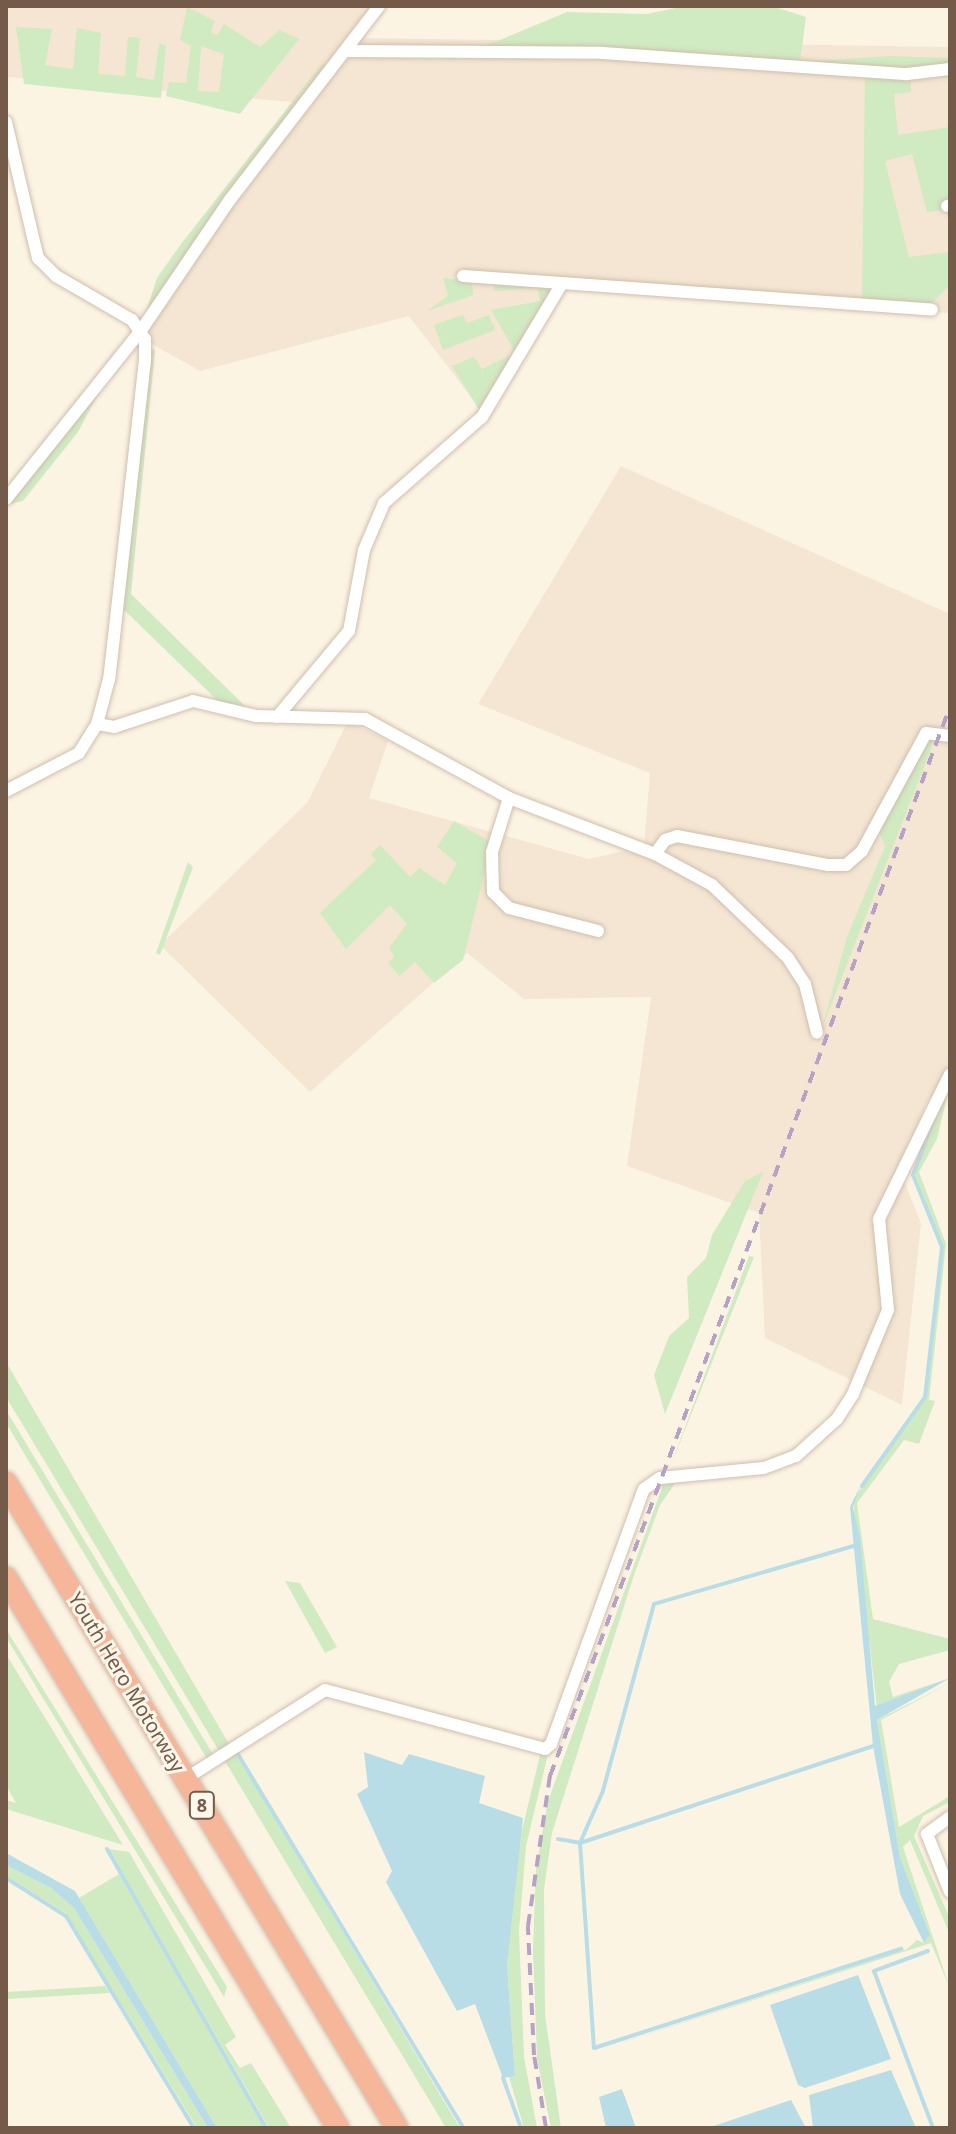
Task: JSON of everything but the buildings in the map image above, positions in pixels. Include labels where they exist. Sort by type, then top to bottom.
[{"type":"highway","name":"Youth Hero Motorway","points":[[6,1483],[397,2128]]},
{"type":"highway","points":[[6,1578],[338,2128]]},
{"type":"street","points":[[6,499],[140,332],[229,201],[379,6]]},
{"type":"street","points":[[347,51],[603,53],[907,74],[950,69]]},
{"type":"street","points":[[6,122],[44,267],[122,311],[140,332],[145,360],[109,679],[97,724],[79,753],[6,791]]},
{"type":"street","points":[[463,276],[561,285],[739,292],[932,310]]},
{"type":"street","points":[[277,717],[349,631],[364,550],[384,503],[482,417],[561,285]]},
{"type":"street","points":[[97,724],[114,727],[193,701],[277,717],[365,719],[509,798],[655,854],[712,885],[788,958],[805,984],[817,1033]]},
{"type":"street","points":[[655,854],[665,840],[677,836],[846,865],[879,824],[926,733],[950,734]]},
{"type":"street","points":[[509,798],[492,852],[493,892],[509,908],[598,931]]},
{"type":"street","points":[[185,1779],[325,1690],[545,1749],[551,1744],[644,1489],[660,1478],[764,1468],[796,1456],[837,1419],[853,1394],[888,1310],[879,1219],[950,1074]]},
{"type":"street","points":[[950,1817],[927,1834],[950,1892]]},
{"type":"shaded area","points":[[6,6],[385,6],[364,38],[950,47],[948,313],[548,288],[484,414],[409,316],[200,371],[139,337],[292,102],[6,77]]},
{"type":"shaded area","points":[[621,466],[950,614],[950,1072],[926,1103],[901,1173],[921,1223],[902,1405],[765,1338],[759,1213],[627,1166],[651,997],[524,999],[467,953],[310,1092],[160,945],[307,803],[348,721],[388,741],[369,798],[589,859],[644,846],[650,773],[478,704]]},
{"type":"green space","points":[[685,6],[772,6],[806,17],[800,62],[890,56],[950,58],[950,63],[915,70],[478,49],[567,12],[647,14]]},
{"type":"green space","points":[[187,7],[215,21],[211,32],[217,35],[224,24],[260,47],[280,30],[299,39],[240,114],[166,96],[169,82],[186,83],[191,46],[180,40]],"holes":[[[201,46],[224,54],[219,92],[198,91]]]},
{"type":"green space","points":[[16,27],[52,29],[45,65],[73,69],[77,28],[101,33],[98,74],[125,76],[128,37],[140,38],[136,77],[154,80],[159,43],[166,46],[161,98],[24,84]]},
{"type":"green space","points":[[322,64],[328,68],[143,321],[157,278]]},
{"type":"green space","points":[[865,74],[911,78],[911,92],[894,94],[898,135],[950,127],[950,229],[946,210],[927,212],[912,154],[885,161],[909,257],[950,252],[950,285],[932,303],[862,299]]},
{"type":"green space","points":[[443,278],[472,281],[473,295],[427,311],[448,296]]},
{"type":"green space","points":[[494,281],[558,286],[518,357],[491,310],[540,301],[538,288],[494,291]]},
{"type":"green space","points":[[463,315],[467,323],[489,315],[495,330],[443,350],[434,325]]},
{"type":"green space","points":[[149,348],[155,350],[131,594],[245,706],[219,702],[118,604]]},
{"type":"green space","points":[[509,356],[514,362],[500,390],[479,410],[452,366],[474,357],[482,369]]},
{"type":"green space","points":[[103,385],[78,432],[23,501],[10,504]]},
{"type":"green space","points":[[929,738],[935,739],[822,1028],[847,937],[885,846],[879,833]]},
{"type":"green space","points":[[454,821],[492,843],[463,960],[434,983],[415,962],[399,976],[388,963],[394,957],[389,948],[407,924],[390,905],[346,949],[320,913],[376,860],[371,854],[380,845],[410,877],[419,868],[445,885],[457,863],[437,847]]},
{"type":"green space","points":[[188,862],[193,867],[160,955],[156,953]]},
{"type":"green space","points":[[950,1083],[937,1139],[919,1172],[946,1244],[929,1400],[935,1401],[919,1444],[904,1440],[857,1503],[873,1619],[950,1639],[950,1650],[899,1664],[889,1682],[893,1697],[950,1678],[877,1708],[853,1500],[927,1394],[943,1247],[914,1171]]},
{"type":"green space","points":[[763,1172],[665,1414],[654,1375],[669,1336],[689,1318],[687,1277],[706,1258],[712,1235],[745,1181]]},
{"type":"green space","points":[[749,1256],[754,1257],[669,1470]]},
{"type":"green space","points":[[6,1362],[229,1744],[219,1751],[6,1397]]},
{"type":"green space","points":[[6,1410],[214,1756],[207,1759],[6,1423]]},
{"type":"green space","points":[[676,1482],[660,1505],[633,1578],[552,1833],[544,1889],[545,2014],[561,2128],[551,2128],[537,2059],[533,1950],[536,1868],[548,1801],[663,1485]]},
{"type":"green space","points":[[285,1581],[300,1583],[337,1647],[325,1653]]},
{"type":"green space","points":[[6,1629],[227,1987],[224,1997],[6,1637]]},
{"type":"green space","points":[[6,1654],[123,1845],[6,1809],[6,1800],[16,1803],[6,1785]]},
{"type":"green space","points":[[950,1683],[881,1720],[899,1827],[950,1796],[950,1802],[923,1816],[914,1836],[950,1919],[950,1935],[910,1840],[903,1847],[950,1989],[931,1943],[589,2053],[907,1949],[917,1940],[924,1943],[930,1935],[900,1857],[877,1720]]},
{"type":"green space","points":[[541,1751],[548,1754],[526,1846],[519,1931],[524,2057],[537,2128],[524,2128],[509,2077],[515,2076],[507,1964],[512,1872]]},
{"type":"green space","points":[[235,1752],[460,2128],[446,2128],[223,1758]]},
{"type":"green space","points":[[109,1849],[129,1852],[236,2037],[225,2045],[240,2068],[251,2063],[291,2128],[269,2128]]},
{"type":"green space","points":[[6,1865],[51,1888],[74,1908],[208,2128],[197,2128],[66,1913],[6,1876]]},
{"type":"green space","points":[[119,1874],[265,2128],[217,2128],[79,1898]]},
{"type":"green space","points":[[105,1986],[110,1993],[6,1999],[6,1992]]},
{"type":"water","points":[[861,1485],[853,1507],[860,1538],[875,1706],[950,1678],[877,1720],[900,1857],[930,1935],[924,1943],[900,1894],[873,1746],[850,1507]]},
{"type":"water","points":[[364,1752],[402,1765],[409,1754],[485,1776],[479,1803],[523,1818],[507,1964],[515,2076],[503,2078],[475,2004],[457,2011],[386,1882],[392,1871],[357,1794],[368,1787]]},
{"type":"water","points":[[6,1853],[75,1891],[217,2128],[208,2128],[74,1908],[51,1888],[6,1865]]},
{"type":"water","points":[[858,1975],[891,2059],[805,2088],[798,2085],[770,2005]]},
{"type":"water","points":[[891,2070],[916,2128],[813,2128],[809,2095]]},
{"type":"water","points":[[622,2089],[636,2128],[606,2128],[599,2097]]},
{"type":"water","points":[[791,2100],[806,2128],[708,2128]]},
{"type":"waterway","points":[[862,1486],[925,1397],[942,1247],[913,1175],[935,1116]]},
{"type":"waterway","points":[[857,1545],[654,1604],[603,1791],[580,1843],[594,2048],[901,1949]]},
{"type":"waterway","points":[[558,1839],[580,1843],[873,1746]]},
{"type":"waterway","points":[[236,1751],[463,2128]]},
{"type":"waterway","points":[[107,1849],[266,2128]]},
{"type":"waterway","points":[[6,1878],[66,1916],[194,2128]]},
{"type":"waterway","points":[[928,1951],[874,1971],[933,2128]]},
{"type":"waterway","points":[[503,2078],[521,2128]]},
{"type":"railway","points":[[546,2128],[534,2055],[528,1926],[550,1776],[950,707]]}]
